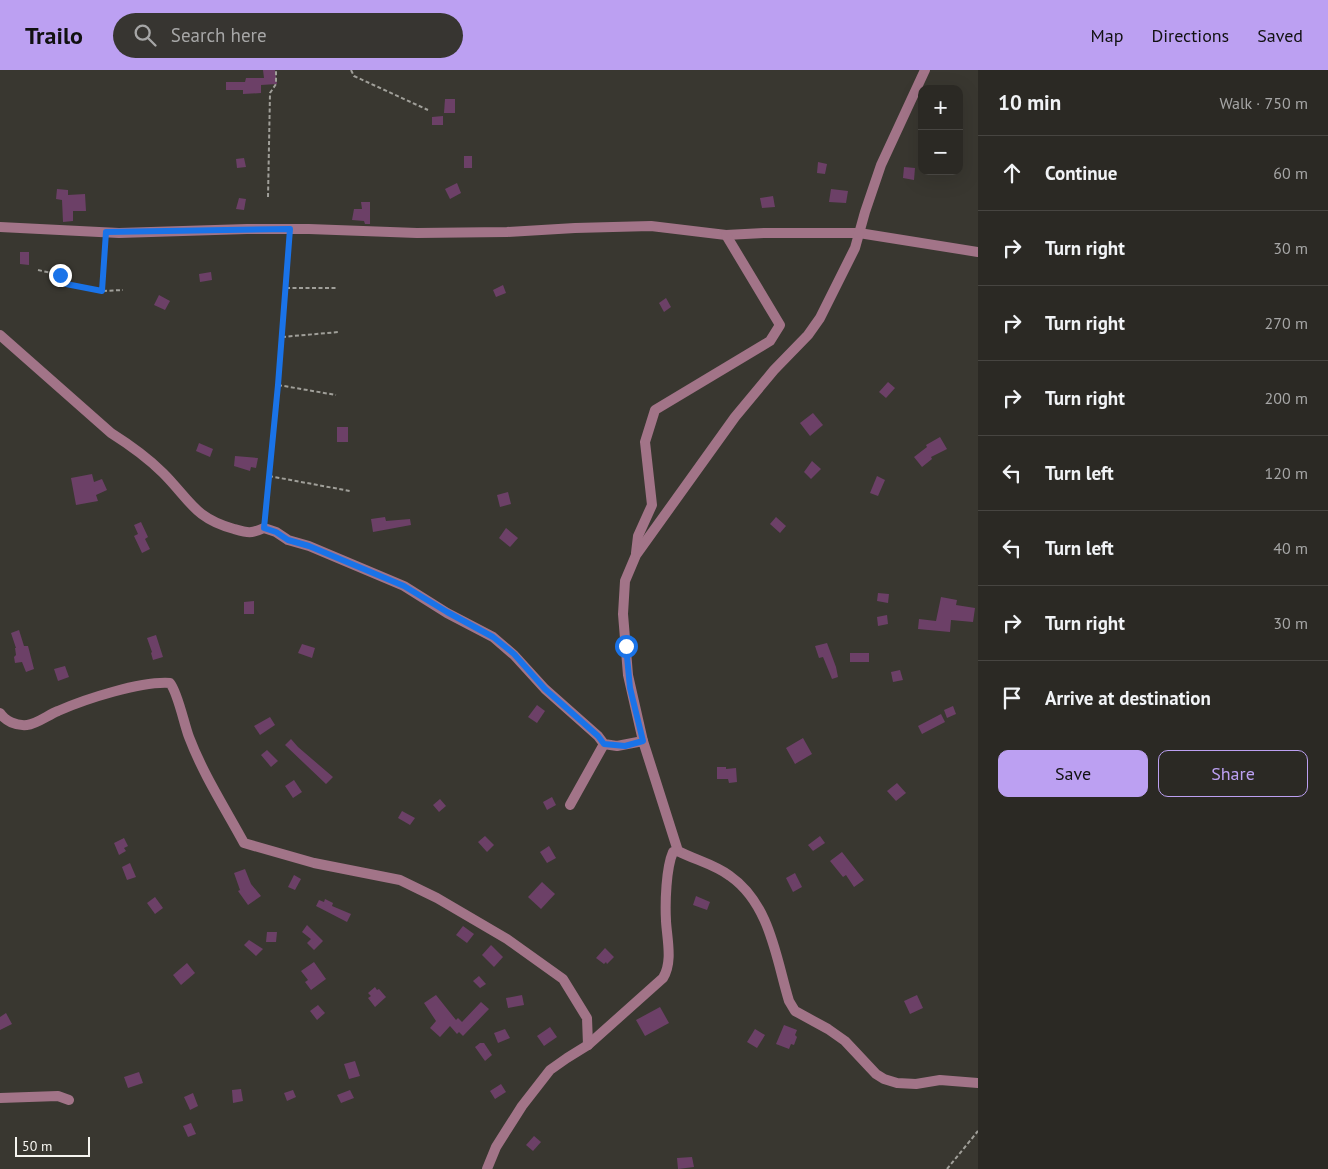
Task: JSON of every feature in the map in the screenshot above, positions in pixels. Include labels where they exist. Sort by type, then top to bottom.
[{"type":"street","points":[[925,70],[881,165],[855,248],[820,318],[808,335],[774,370],[735,417],[636,555],[625,581],[623,614],[628,675],[643,741],[678,851],[718,868],[731,876],[744,889],[766,922],[789,1001],[795,1011],[828,1029],[845,1041],[876,1074],[884,1079],[897,1083],[916,1084],[940,1080],[978,1083]]},
{"type":"street","points":[[0,227],[106,232],[290,229],[417,233],[651,226],[726,235],[764,232],[859,233],[978,252]]},
{"type":"street","points":[[636,555],[638,536],[652,505],[645,442],[656,410],[770,341],[780,325],[726,235]]},
{"type":"street","points":[[0,335],[111,433],[132,446],[152,462],[198,512],[210,521],[253,533],[264,528],[276,532],[288,540],[309,546],[404,586],[493,637],[514,654],[545,689],[598,736],[604,744],[625,746],[643,741]]},
{"type":"street","points":[[0,713],[4,719],[14,724],[27,725],[67,707],[111,692],[145,685],[170,683],[175,692],[192,744],[244,843],[314,863],[400,880],[437,898],[500,934],[563,979],[587,1018],[588,1045]]},
{"type":"street","points":[[570,805],[604,744]]},
{"type":"street","points":[[487,1169],[496,1147],[522,1106],[546,1076],[567,1058],[588,1045],[666,974],[669,957],[666,918],[668,870],[673,852],[678,851]]},
{"type":"street","points":[[0,1098],[58,1096],[69,1100]]},
{"type":"path","points":[[268,197],[270,94],[276,84],[276,70]]},
{"type":"path","points":[[350,70],[354,76],[428,110]]},
{"type":"path","points":[[264,528],[278,385],[290,229]]},
{"type":"path","points":[[102,291],[106,232]]},
{"type":"path","points":[[38,270],[60,275],[66,284],[102,291],[123,290]]},
{"type":"path","points":[[285,288],[336,288]]},
{"type":"path","points":[[282,337],[339,332]]},
{"type":"path","points":[[278,385],[336,395]]},
{"type":"path","points":[[269,476],[350,490]]},
{"type":"path","points":[[947,1169],[978,1131]]},
{"type":"building","points":[[263,70],[275,70],[277,84],[261,85],[261,93],[243,94],[243,90],[226,90],[226,82],[245,82],[246,78],[264,78]]},
{"type":"building","points":[[445,99],[455,99],[455,113],[444,113]]},
{"type":"building","points":[[443,116],[443,125],[432,125],[432,117]]},
{"type":"building","points":[[464,156],[472,156],[472,168],[464,168]]},
{"type":"building","points":[[244,158],[246,167],[237,168],[236,159]]},
{"type":"building","points":[[818,162],[827,164],[825,174],[817,173]]},
{"type":"building","points":[[904,167],[915,168],[914,180],[903,178]]},
{"type":"building","points":[[457,183],[461,193],[450,199],[445,189]]},
{"type":"building","points":[[57,189],[68,190],[68,195],[85,194],[86,211],[73,211],[73,221],[63,222],[62,200],[56,199]]},
{"type":"building","points":[[831,189],[848,191],[846,203],[829,202]]},
{"type":"building","points":[[773,196],[775,207],[762,208],[760,198]]},
{"type":"building","points":[[239,198],[246,199],[244,210],[236,209]]},
{"type":"building","points":[[361,202],[370,202],[370,224],[365,224],[364,221],[352,220],[354,209],[362,209]]},
{"type":"building","points":[[20,252],[29,252],[29,265],[20,264]]},
{"type":"building","points":[[211,272],[212,280],[200,282],[199,274]]},
{"type":"building","points":[[503,285],[506,293],[496,297],[493,290]]},
{"type":"building","points":[[159,295],[170,301],[165,310],[154,305]]},
{"type":"building","points":[[666,298],[671,307],[664,312],[659,303]]},
{"type":"building","points":[[888,382],[895,388],[886,398],[879,392]]},
{"type":"building","points":[[813,413],[823,425],[810,436],[800,423]]},
{"type":"building","points":[[337,427],[348,427],[348,442],[337,442]]},
{"type":"building","points":[[940,437],[947,449],[931,457],[932,459],[922,467],[914,457],[927,447],[926,445]]},
{"type":"building","points":[[199,443],[213,449],[210,457],[196,451]]},
{"type":"building","points":[[235,456],[258,458],[256,468],[251,467],[250,471],[234,466]]},
{"type":"building","points":[[812,461],[821,469],[811,479],[804,472]]},
{"type":"building","points":[[92,474],[94,482],[102,479],[107,490],[96,495],[98,501],[76,505],[71,478]]},
{"type":"building","points":[[877,476],[885,480],[878,496],[870,493]]},
{"type":"building","points":[[508,492],[511,504],[500,507],[497,495]]},
{"type":"building","points":[[385,517],[386,521],[410,519],[411,525],[373,532],[371,519]]},
{"type":"building","points":[[776,517],[786,526],[780,533],[770,524]]},
{"type":"building","points":[[141,522],[148,537],[145,539],[150,549],[142,553],[134,536],[138,534],[134,525]]},
{"type":"building","points":[[506,528],[518,538],[510,547],[499,538]]},
{"type":"building","points":[[878,593],[889,594],[888,603],[877,601]]},
{"type":"building","points":[[941,597],[957,600],[956,605],[975,608],[973,622],[951,620],[950,632],[918,629],[919,619],[936,621]]},
{"type":"building","points":[[254,601],[254,614],[244,614],[244,602]]},
{"type":"building","points":[[887,615],[888,624],[878,626],[877,617]]},
{"type":"building","points":[[19,630],[24,646],[28,646],[34,669],[26,672],[22,662],[15,663],[14,657],[16,655],[16,648],[11,633]]},
{"type":"building","points":[[156,635],[163,657],[153,660],[147,638]]},
{"type":"building","points":[[827,643],[838,677],[832,679],[823,657],[819,658],[815,646]]},
{"type":"building","points":[[302,644],[315,648],[312,658],[298,653]]},
{"type":"building","points":[[850,653],[869,653],[869,662],[850,662]]},
{"type":"building","points":[[65,666],[69,677],[58,681],[54,669]]},
{"type":"building","points":[[900,670],[903,680],[893,682],[891,672]]},
{"type":"building","points":[[537,705],[545,711],[537,723],[528,717]]},
{"type":"building","points":[[953,706],[956,714],[947,718],[944,710]]},
{"type":"building","points":[[941,714],[945,722],[922,734],[918,726]]},
{"type":"building","points":[[270,717],[275,725],[260,735],[254,726]]},
{"type":"building","points":[[803,738],[812,754],[795,764],[786,748]]},
{"type":"building","points":[[291,739],[333,777],[326,784],[285,745]]},
{"type":"building","points":[[267,750],[278,761],[271,767],[261,755]]},
{"type":"building","points":[[717,767],[726,767],[726,769],[736,768],[737,782],[729,783],[728,779],[717,779]]},
{"type":"building","points":[[294,780],[302,792],[293,798],[285,786]]},
{"type":"building","points":[[897,783],[906,793],[896,801],[887,791]]},
{"type":"building","points":[[552,797],[556,805],[547,810],[543,802]]},
{"type":"building","points":[[440,799],[446,806],[439,812],[433,805]]},
{"type":"building","points":[[402,811],[415,818],[410,825],[398,818]]},
{"type":"building","points":[[485,836],[494,845],[487,852],[478,842]]},
{"type":"building","points":[[820,836],[825,843],[813,851],[808,845]]},
{"type":"building","points":[[124,838],[128,846],[124,848],[126,851],[119,855],[114,843]]},
{"type":"building","points":[[549,846],[556,858],[547,863],[540,852]]},
{"type":"building","points":[[842,852],[864,880],[854,887],[846,875],[843,877],[830,861]]},
{"type":"building","points":[[130,863],[136,877],[127,880],[122,867]]},
{"type":"building","points":[[245,869],[251,884],[261,896],[248,905],[238,891],[240,890],[234,873]]},
{"type":"building","points":[[795,873],[802,887],[793,892],[786,878]]},
{"type":"building","points":[[294,875],[301,879],[295,890],[288,887]]},
{"type":"building","points":[[542,882],[555,894],[541,909],[528,897]]},
{"type":"building","points":[[696,896],[710,902],[707,910],[693,905]]},
{"type":"building","points":[[155,897],[163,908],[155,914],[147,903]]},
{"type":"building","points":[[325,899],[333,903],[332,906],[351,914],[347,922],[316,906],[319,900],[324,902]]},
{"type":"building","points":[[307,925],[323,941],[314,950],[307,943],[311,939],[302,932]]},
{"type":"building","points":[[463,926],[474,934],[467,943],[456,935]]},
{"type":"building","points":[[267,932],[277,932],[276,942],[266,942]]},
{"type":"building","points":[[249,940],[263,949],[256,956],[244,945]]},
{"type":"building","points":[[491,945],[503,957],[494,967],[482,955]]},
{"type":"building","points":[[605,948],[614,957],[607,964],[596,958]]},
{"type":"building","points":[[314,962],[326,979],[311,990],[305,982],[308,980],[301,971]]},
{"type":"building","points":[[187,963],[195,973],[181,985],[173,975]]},
{"type":"building","points":[[479,976],[486,984],[480,988],[473,981]]},
{"type":"building","points":[[375,987],[386,997],[375,1007],[368,998],[371,996],[368,993]]},
{"type":"building","points":[[436,995],[456,1020],[458,1018],[462,1022],[481,1002],[489,1009],[463,1036],[459,1032],[457,1034],[450,1026],[440,1037],[430,1028],[436,1021],[424,1003]]},
{"type":"building","points":[[522,995],[524,1005],[508,1008],[506,998]]},
{"type":"building","points":[[917,995],[923,1008],[910,1014],[904,1001]]},
{"type":"building","points":[[318,1005],[325,1013],[317,1020],[310,1011]]},
{"type":"building","points":[[660,1007],[669,1023],[645,1036],[636,1020]]},
{"type":"building","points":[[6,1013],[12,1024],[0,1030],[0,1017]]},
{"type":"building","points":[[784,1025],[797,1030],[794,1045],[791,1044],[789,1049],[776,1044]]},
{"type":"building","points":[[550,1027],[557,1037],[544,1046],[537,1036]]},
{"type":"building","points":[[505,1029],[510,1038],[498,1043],[494,1033]]},
{"type":"building","points":[[755,1029],[765,1035],[757,1048],[747,1042]]},
{"type":"building","points":[[480,1043],[484,1043],[492,1055],[485,1061],[475,1047]]},
{"type":"building","points":[[355,1061],[360,1076],[349,1079],[344,1064]]},
{"type":"building","points":[[139,1072],[143,1083],[128,1088],[124,1077]]},
{"type":"building","points":[[501,1084],[506,1092],[495,1099],[490,1091]]},
{"type":"building","points":[[241,1089],[243,1101],[233,1103],[232,1090]]},
{"type":"building","points":[[293,1090],[296,1097],[287,1101],[284,1093]]},
{"type":"building","points":[[350,1090],[354,1098],[341,1103],[337,1095]]},
{"type":"building","points":[[193,1093],[198,1106],[190,1110],[184,1097]]},
{"type":"building","points":[[191,1123],[196,1134],[188,1137],[183,1126]]},
{"type":"building","points":[[534,1136],[541,1142],[533,1151],[526,1145]]},
{"type":"building","points":[[692,1157],[694,1167],[678,1169],[677,1158]]},
{"type":"route","points":[[60,275],[66,284],[102,291],[106,232],[290,229],[278,385],[264,528],[276,532],[288,540],[309,546],[376,576],[404,586],[493,637],[514,654],[545,689],[598,736],[604,744],[625,746],[643,741],[630,688],[626,646]]}]
